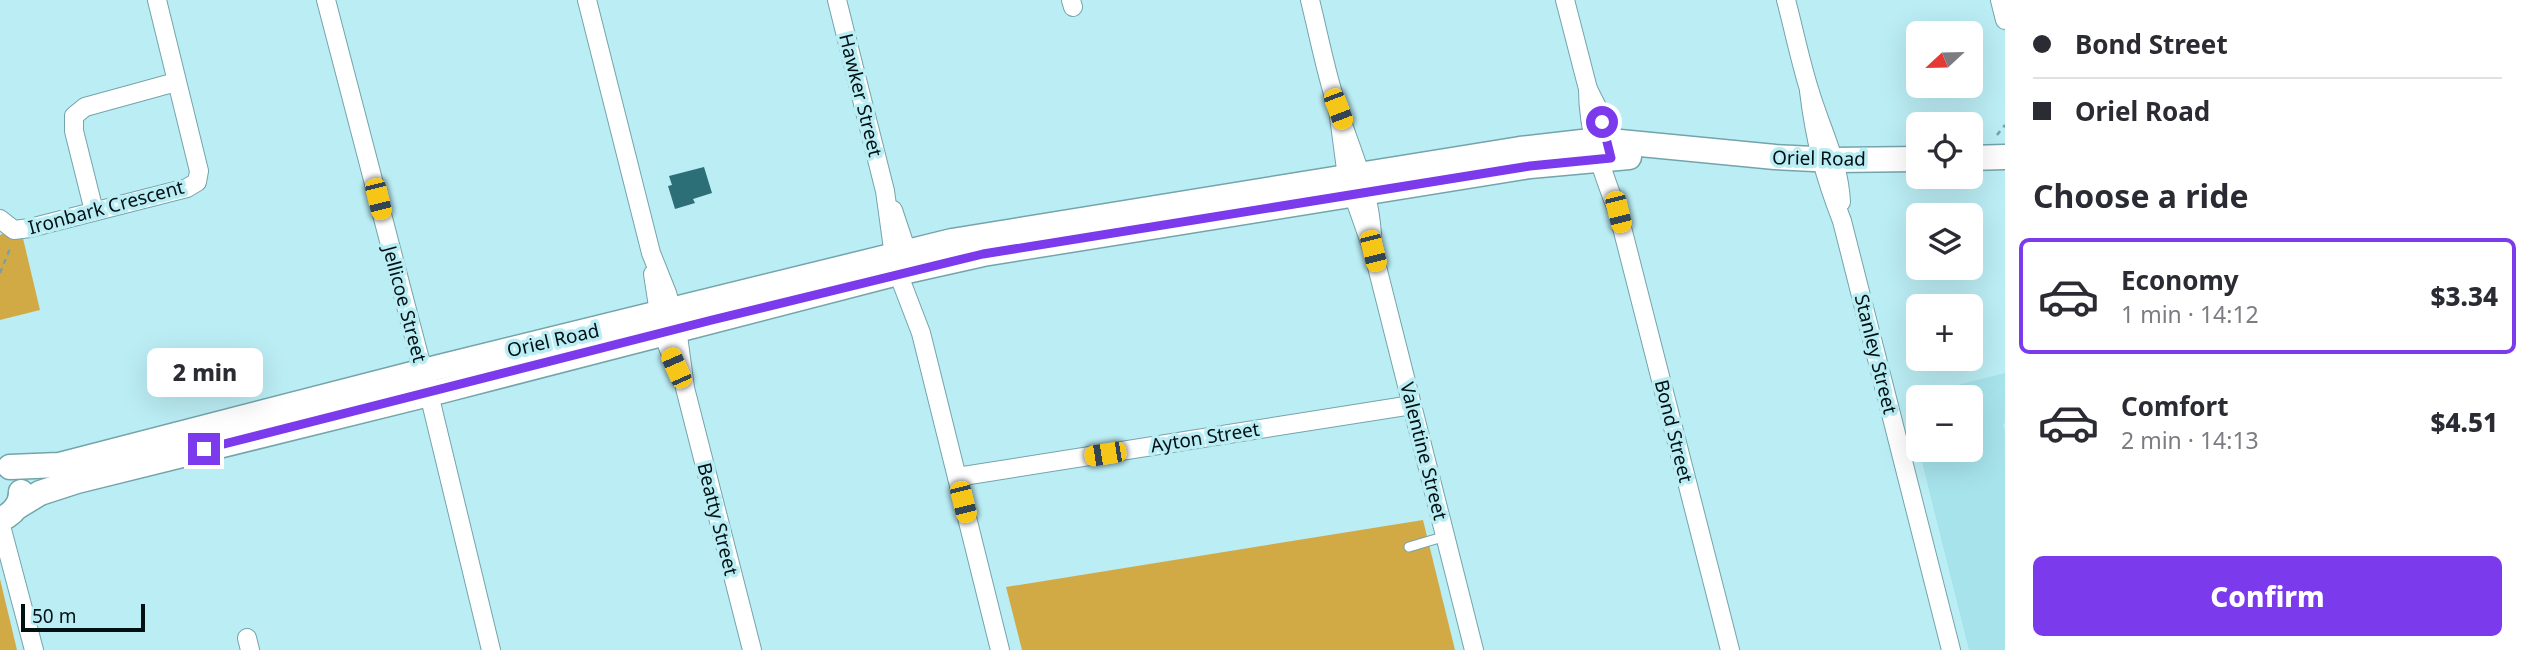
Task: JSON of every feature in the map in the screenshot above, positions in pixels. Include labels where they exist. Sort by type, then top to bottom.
[{"type":"main road","points":[[1983,153],[2001,146]]},
{"type":"main road","name":"Oriel Road","points":[[3,463],[59,465],[425,383],[903,262],[995,252],[1357,184],[1530,166],[1602,150],[1721,153],[1827,160],[1906,159]]},
{"type":"main road","name":"Oriel Road","points":[[6,516],[40,493],[77,481],[425,383]]},
{"type":"main road","points":[[3,463],[18,476],[21,486],[21,497],[6,516]]},
{"type":"street","name":"Ironbark Crescent","points":[[0,219],[13,230],[30,228],[187,188],[197,181],[199,171],[157,0]]},
{"type":"street","name":"Jellicoe Street","points":[[326,0],[491,650]]},
{"type":"street","name":"Beatty Street","points":[[587,0],[752,650]]},
{"type":"street","name":"Hawker Street","points":[[837,0],[885,191],[902,233],[903,262],[917,286],[921,333],[1000,650]]},
{"type":"street","name":"Valentine Street","points":[[1310,0],[1357,184],[1370,209],[1373,251],[1474,650]]},
{"type":"street","name":"Bond Street","points":[[1565,0],[1588,89],[1599,111],[1602,150],[1615,176],[1618,212],[1730,650]]},
{"type":"street","name":"Stanley Street","points":[[1786,0],[1809,90],[1814,136],[1827,160],[1951,650]]},
{"type":"street","points":[[2000,0],[2005,20]]},
{"type":"street","points":[[94,211],[74,131],[74,116],[85,107],[176,82]]},
{"type":"street","name":"Ayton Street","points":[[957,477],[1412,405]]},
{"type":"street","points":[[6,516],[34,650]]},
{"type":"lane","points":[[1409,547],[1446,536]]},
{"type":"path","points":[[2001,146],[2005,125]]},
{"type":"path","points":[[0,273],[11,246]]},
{"type":"shaded area","points":[[22,234],[40,310],[0,320],[0,235]]},
{"type":"shaded area","points":[[2005,373],[2005,650],[1969,650],[1922,462],[1983,462],[1983,385],[1957,385]]},
{"type":"shaded area","points":[[1423,520],[1455,650],[1022,650],[1006,587]]},
{"type":"shaded area","points":[[0,579],[17,650],[0,650]]},
{"type":"building","points":[[704,167],[712,193],[693,199],[695,203],[675,209],[668,186],[672,185],[669,176]]},
{"type":"route","points":[[204,449],[913,269],[983,254],[1530,166],[1611,158],[1602,122]]}]
